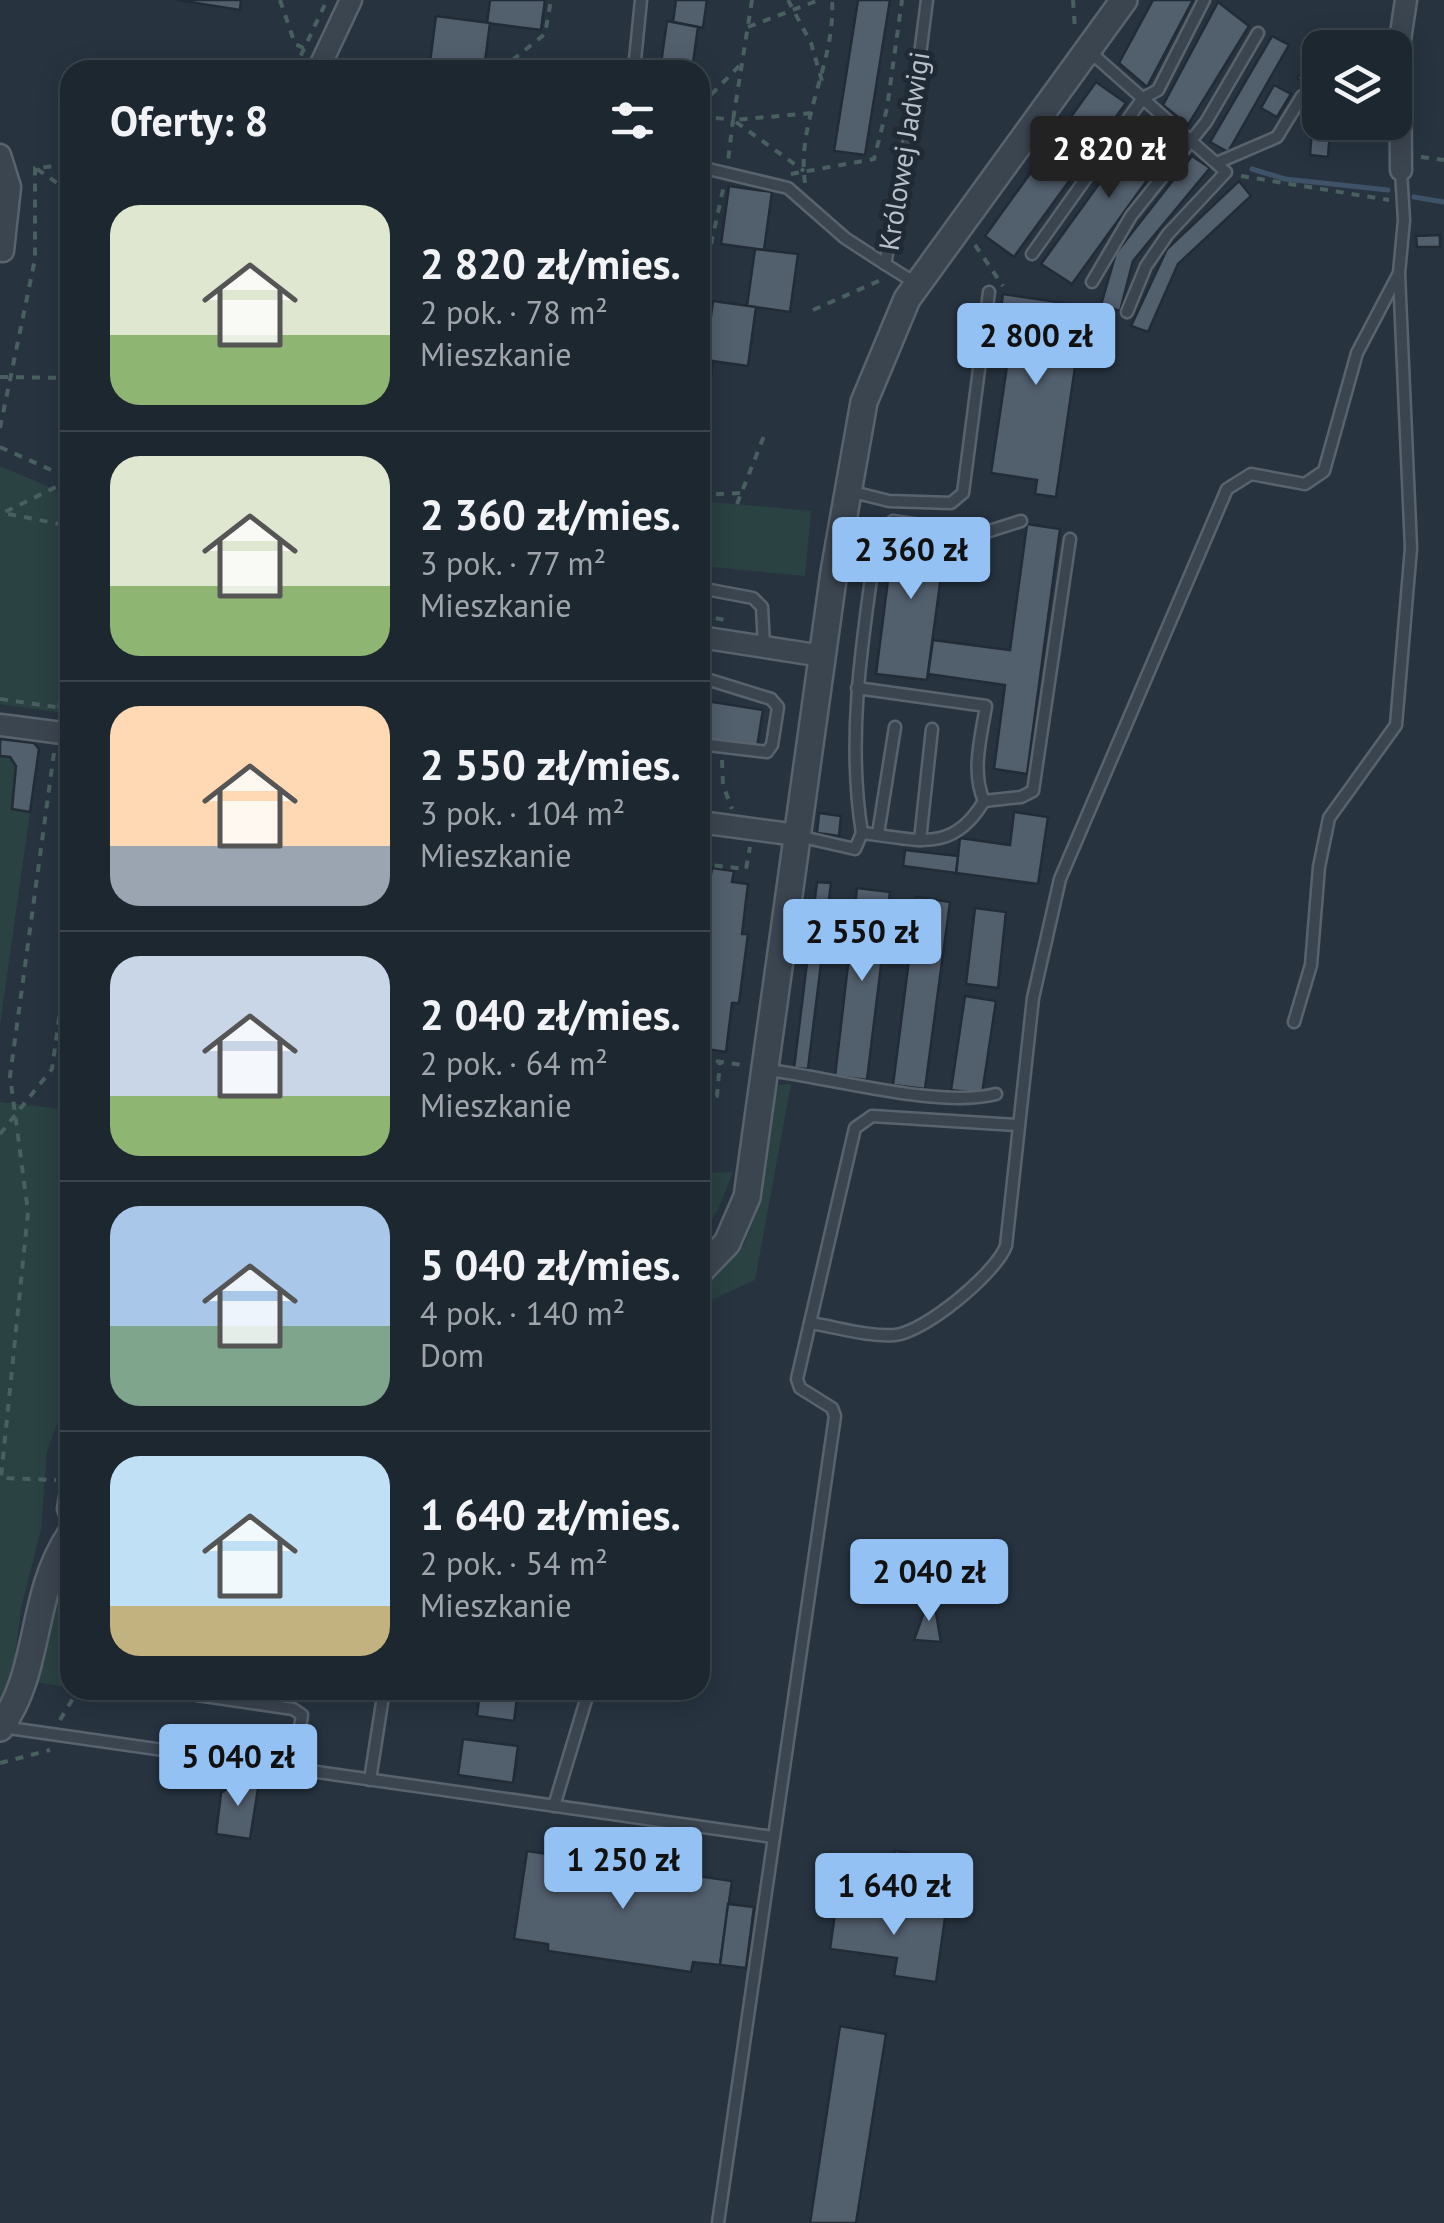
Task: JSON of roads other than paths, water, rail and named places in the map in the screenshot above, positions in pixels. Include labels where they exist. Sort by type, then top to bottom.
[{"type":"street","points":[[323,60],[352,0]]},
{"type":"street","points":[[710,1261],[727,1244],[747,1198],[759,1068],[855,440],[872,377],[907,278],[1082,48],[1124,0]]},
{"type":"street","points":[[1401,162],[1400,40],[1406,0]]},
{"type":"street","points":[[0,156],[10,187],[3,252]]},
{"type":"street","points":[[710,638],[822,656]]},
{"type":"street","points":[[0,725],[60,734]]},
{"type":"street","points":[[710,818],[797,835]]},
{"type":"street","points":[[0,1728],[21,1694],[45,1582],[60,1552]]},
{"type":"lane","points":[[635,60],[640,0]]},
{"type":"lane","name":"Królowej Jadwigi","points":[[907,278],[885,264],[908,148],[927,0]]},
{"type":"lane","points":[[1032,254],[1143,98],[1158,90],[1204,0]]},
{"type":"lane","points":[[1092,282],[1131,216],[1190,137],[1206,122],[1258,33]]},
{"type":"lane","points":[[1082,48],[1222,167]]},
{"type":"lane","points":[[1127,312],[1146,266],[1222,167],[1277,137],[1302,96]]},
{"type":"lane","points":[[1294,1022],[1310,965],[1319,867],[1329,818],[1396,725],[1411,548],[1399,273],[1401,162]]},
{"type":"lane","points":[[710,167],[728,168],[788,188],[845,238],[885,264]]},
{"type":"lane","points":[[810,1323],[891,1335],[913,1332],[998,1265],[1006,1246],[1016,1125],[1033,998],[1060,879],[1227,488],[1252,474],[1294,484],[1317,480],[1328,462],[1358,353],[1399,273]]},
{"type":"lane","points":[[848,491],[889,501],[951,503],[962,493],[989,292]]},
{"type":"lane","points":[[797,835],[855,848],[862,833],[856,808],[857,688],[878,537],[888,523],[980,534],[1022,521]]},
{"type":"lane","points":[[984,801],[1021,797],[1032,791],[1036,781],[1070,539]]},
{"type":"lane","points":[[710,590],[754,598],[762,607],[764,646]]},
{"type":"lane","points":[[710,681],[770,699],[778,707],[770,749],[710,746]]},
{"type":"lane","points":[[857,688],[986,706],[978,766],[978,787],[984,801]]},
{"type":"lane","points":[[878,834],[895,727]]},
{"type":"lane","points":[[920,840],[932,730]]},
{"type":"lane","points":[[862,833],[920,840],[948,838],[970,824],[984,801]]},
{"type":"lane","points":[[759,1068],[938,1096],[978,1099],[996,1094]]},
{"type":"lane","points":[[718,2223],[835,1416],[832,1408],[800,1388],[797,1379],[856,1128],[864,1118],[1016,1125]]},
{"type":"lane","points":[[235,1700],[293,1708],[302,1715],[293,1770]]},
{"type":"lane","points":[[370,1780],[382,1700]]},
{"type":"lane","points":[[554,1806],[586,1700]]},
{"type":"lane","points":[[0,1728],[774,1837]]},
{"type":"waterway","points":[[1252,169],[1285,179],[1388,190]]},
{"type":"waterway","points":[[1414,197],[1444,202]]}]
